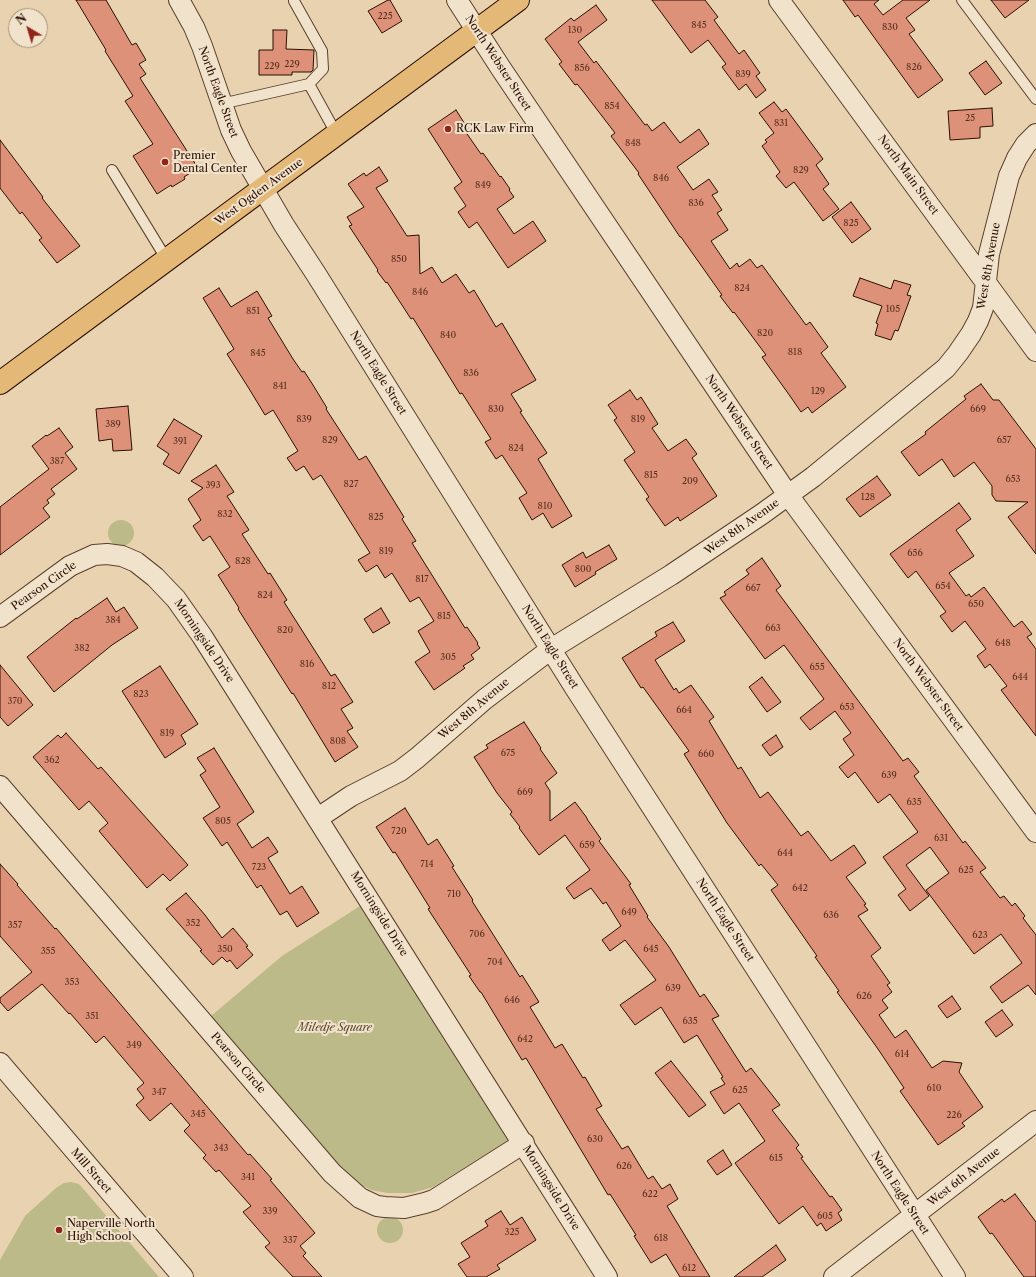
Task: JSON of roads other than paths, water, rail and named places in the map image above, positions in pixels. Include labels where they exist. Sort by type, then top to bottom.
[{"type":"main road","name":"West Ogden Avenue","points":[[0,383],[518,0]]},
{"type":"street","name":"North Eagle Street","points":[[179,0],[194,26],[231,130],[241,151],[284,225],[551,648],[954,1277]]},
{"type":"street","name":"North Webster Street","points":[[457,0],[500,67],[788,495],[1036,832]]},
{"type":"street","name":"North Main Street","points":[[779,0],[1036,351]]},
{"type":"street","name":"West 8th Avenue","points":[[318,818],[351,796],[400,771],[485,699],[551,648],[700,556],[788,495],[946,368],[971,334],[983,308],[989,254],[1009,176],[1017,158],[1026,144],[1036,134]]},
{"type":"street","name":"Pearson Circle","points":[[0,617],[70,566],[94,555],[107,554],[122,556],[136,562]]},
{"type":"street","name":"Morningside Drive","points":[[136,562],[155,577],[176,599],[202,636],[524,1143],[607,1277]]},
{"type":"street","name":"Pearson Circle","points":[[0,786],[332,1173],[360,1198],[385,1208],[404,1208],[434,1200],[524,1143]]},
{"type":"street","name":"Mill Street","points":[[0,1063],[183,1277]]},
{"type":"street","name":"West 6th Avenue","points":[[834,1277],[1036,1121]]},
{"type":"lane","points":[[962,0],[1036,99]]},
{"type":"lane","points":[[221,104],[309,84],[323,69],[322,51],[294,1]]},
{"type":"lane","points":[[309,84],[337,135]]},
{"type":"lane","points":[[112,170],[167,260]]},
{"type":"place","name":"RCK Law Firm","points":[[448,129]]},
{"type":"place","name":"Premier Dental Center","points":[[165,162]]},
{"type":"place","name":"Naperville North High School","points":[[59,1230]]},
{"type":"park label","name":"Miledje Square","points":[[335,1028]]}]
